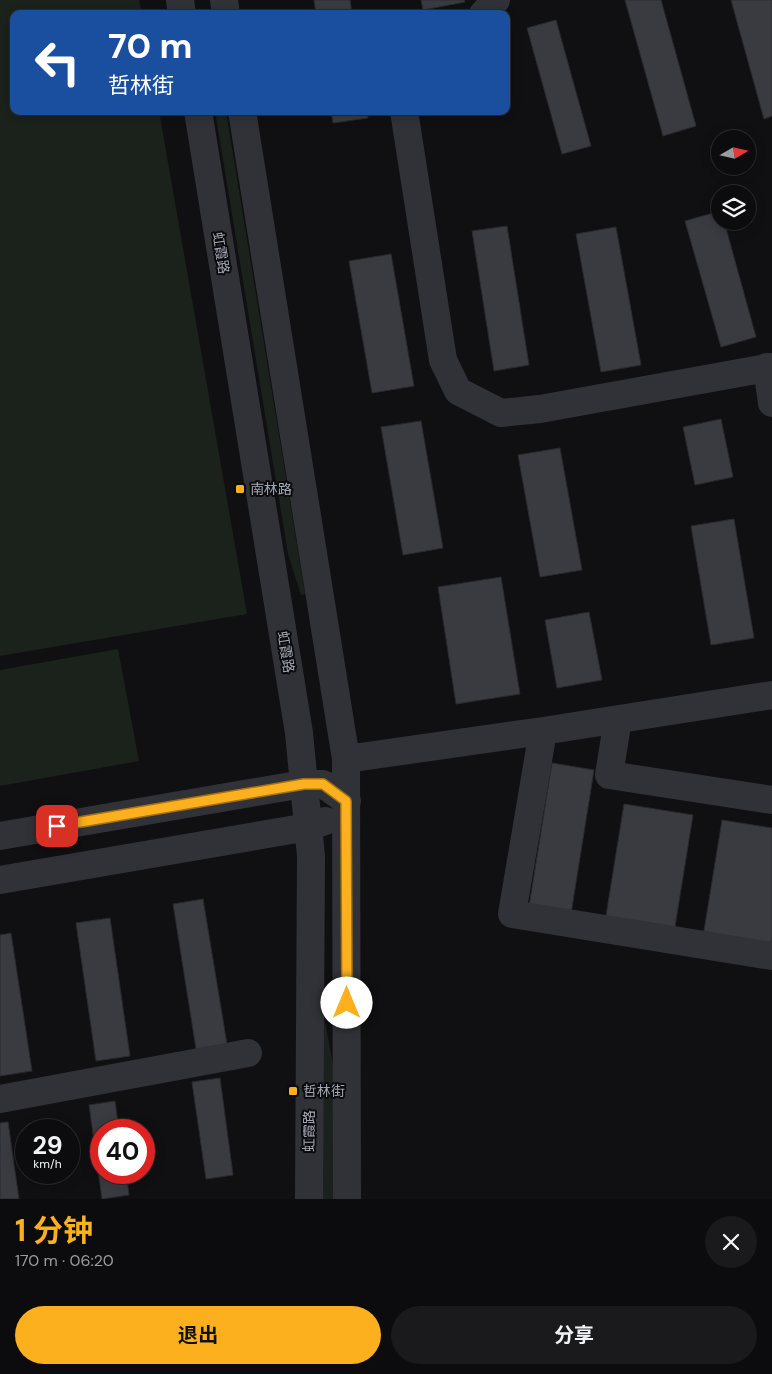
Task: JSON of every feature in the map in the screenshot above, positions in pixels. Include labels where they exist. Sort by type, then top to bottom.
[{"type":"street","points":[[487,10],[496,0]]},
{"type":"street","name":"虹霞路","points":[[199,115],[298,723],[312,856],[309,1199]]},
{"type":"street","points":[[243,115],[346,759],[347,1199]]},
{"type":"street","points":[[405,115],[443,360],[458,392],[501,414],[540,409],[769,367],[772,403]]},
{"type":"street","points":[[346,759],[543,731],[772,695]]},
{"type":"street","points":[[618,719],[609,775],[772,800]]},
{"type":"street","points":[[543,731],[512,914],[772,956]]},
{"type":"street","points":[[0,836],[304,784],[323,784],[346,801]]},
{"type":"street","points":[[0,880],[308,828],[325,822],[346,801]]},
{"type":"street","points":[[0,1099],[248,1053]]},
{"type":"shaded area","points":[[0,0],[139,0],[141,10],[10,10],[10,115],[160,115],[247,614],[0,656]]},
{"type":"shaded area","points":[[216,115],[227,115],[305,594],[301,595],[288,554]]},
{"type":"shaded area","points":[[118,649],[139,761],[0,786],[0,670]]},
{"type":"shaded area","points":[[319,989],[334,1070],[334,1199],[319,1199]]},
{"type":"building","points":[[314,0],[350,0],[351,10],[315,10]]},
{"type":"building","points":[[421,0],[464,0],[465,2],[423,10]]},
{"type":"building","points":[[625,0],[661,0],[696,126],[663,136]]},
{"type":"building","points":[[731,0],[772,0],[772,116],[764,119]]},
{"type":"building","points":[[556,20],[591,146],[562,154],[527,28]]},
{"type":"building","points":[[332,115],[368,115],[368,118],[333,123]]},
{"type":"building","points":[[711,214],[711,230],[726,230],[756,337],[721,347],[685,221]]},
{"type":"building","points":[[507,226],[529,365],[494,371],[472,231]]},
{"type":"building","points":[[616,227],[641,365],[601,372],[576,234]]},
{"type":"building","points":[[391,254],[414,386],[372,393],[349,261]]},
{"type":"building","points":[[721,419],[733,477],[695,485],[683,427]]},
{"type":"building","points":[[421,421],[443,548],[403,555],[381,427]]},
{"type":"building","points":[[560,448],[582,570],[540,577],[518,455]]},
{"type":"building","points":[[734,519],[754,638],[711,645],[691,526]]},
{"type":"building","points":[[501,577],[520,694],[456,704],[438,587]]},
{"type":"building","points":[[589,612],[602,680],[557,688],[545,620]]},
{"type":"building","points":[[552,763],[594,770],[570,920],[528,913]]},
{"type":"building","points":[[624,804],[693,815],[674,933],[605,922]]},
{"type":"building","points":[[722,820],[772,828],[772,938],[770,948],[703,937]]},
{"type":"building","points":[[203,899],[227,1044],[196,1049],[173,904]]},
{"type":"building","points":[[110,918],[130,1056],[96,1061],[76,923]]},
{"type":"building","points":[[11,933],[32,1071],[0,1076],[0,935]]},
{"type":"building","points":[[220,1078],[233,1175],[206,1179],[192,1082]]},
{"type":"building","points":[[115,1101],[117,1119],[91,1119],[89,1105]]},
{"type":"building","points":[[8,1122],[15,1184],[17,1184],[19,1199],[0,1199],[0,1123]]},
{"type":"building","points":[[100,1184],[128,1184],[129,1195],[102,1199]]},
{"type":"place","name":"南林路","points":[[240,489]]},
{"type":"place","name":"哲林街","points":[[293,1091]]},
{"type":"route","points":[[57,826],[304,784],[323,784],[346,801],[347,1003]]}]
